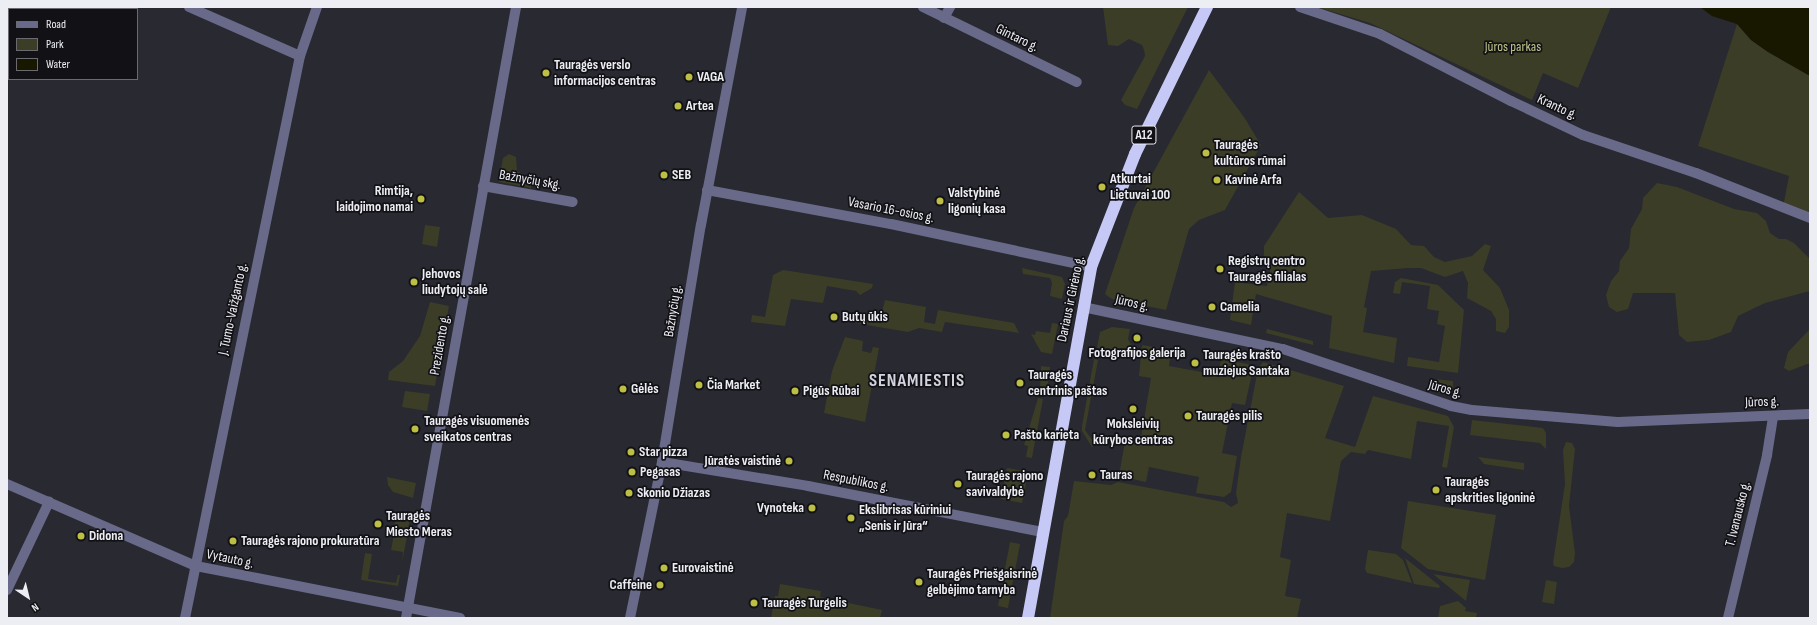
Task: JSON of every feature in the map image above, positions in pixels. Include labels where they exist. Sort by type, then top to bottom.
[{"type":"highway","name":"Dariaus ir Girėno g.","points":[[1028,618],[1091,267],[1135,154],[1207,7]]},
{"type":"street","points":[[189,7],[300,56]]},
{"type":"street","name":"J. Tumo-Vaižganto g.","points":[[185,618],[300,56],[317,7]]},
{"type":"street","name":"Prezidento g.","points":[[407,613],[516,7]]},
{"type":"street","name":"Bažnyčių g.","points":[[630,618],[662,462],[707,190],[742,7]]},
{"type":"street","name":"Gintaro g.","points":[[923,7],[1077,82]]},
{"type":"street","points":[[944,18],[950,7]]},
{"type":"street","name":"Kranto g.","points":[[1300,7],[1380,34],[1511,101],[1583,135],[1696,173],[1810,218]]},
{"type":"street","name":"Bažnyčių skg.","points":[[483,186],[573,202]]},
{"type":"street","name":"Vasario 16-osios g.","points":[[707,190],[891,224],[1091,267]]},
{"type":"street","name":"Jūros g.","points":[[1083,307],[1259,343],[1451,406],[1472,410],[1618,422],[1810,414]]},
{"type":"street","name":"T. Ivanausko g.","points":[[1728,618],[1767,455],[1773,416]]},
{"type":"street","name":"Respublikos g.","points":[[662,462],[808,486],[1043,532]]},
{"type":"street","name":"Vytauto g.","points":[[7,484],[196,566],[407,613],[460,618]]},
{"type":"street","points":[[7,590],[49,502]]},
{"type":"green space","points":[[1103,7],[1188,7],[1137,109],[1125,105],[1121,100],[1145,56],[1144,50],[1142,45],[1129,39],[1118,46],[1108,45]]},
{"type":"green space","name":"Jūros parkas","points":[[1317,7],[1611,7],[1578,88],[1543,73],[1532,100],[1370,23]]},
{"type":"green space","points":[[1737,24],[1751,40],[1768,52],[1810,76],[1810,217],[1783,207],[1789,176],[1698,146]]},
{"type":"green space","points":[[1209,70],[1244,117],[1261,145],[1225,210],[1199,220],[1189,229],[1166,310],[1112,299],[1105,294],[1134,208]]},
{"type":"green space","points":[[509,154],[516,157],[517,171],[533,180],[531,188],[499,182],[503,158]]},
{"type":"green space","points":[[1657,183],[1677,187],[1734,209],[1757,213],[1766,221],[1770,233],[1779,239],[1786,239],[1794,243],[1810,259],[1810,291],[1765,303],[1738,316],[1731,332],[1709,340],[1687,342],[1679,335],[1675,293],[1633,293],[1628,309],[1617,312],[1609,307],[1606,295],[1611,281],[1619,271],[1620,261],[1629,248],[1631,229],[1642,209],[1643,198]]},
{"type":"green space","points":[[1299,192],[1328,218],[1362,215],[1396,229],[1411,245],[1424,246],[1434,257],[1445,262],[1472,256],[1485,244],[1491,246],[1483,270],[1500,288],[1509,310],[1509,327],[1505,333],[1496,331],[1496,319],[1491,311],[1467,298],[1468,283],[1463,271],[1445,277],[1421,268],[1371,271],[1364,307],[1367,308],[1363,332],[1397,338],[1394,363],[1329,348],[1332,316],[1256,294],[1251,325],[1230,320],[1235,282],[1267,286],[1271,265],[1264,258],[1264,246]]},
{"type":"green space","points":[[425,225],[440,227],[437,247],[422,244]]},
{"type":"green space","points":[[1022,268],[1062,277],[1065,284],[1062,299],[1050,296],[1052,283],[1050,278],[1023,274]]},
{"type":"green space","points":[[783,270],[873,284],[872,288],[860,295],[856,291],[827,286],[823,303],[791,299],[785,326],[751,322],[752,315],[765,317],[773,275]]},
{"type":"green space","points":[[1401,278],[1438,285],[1464,310],[1458,373],[1407,366],[1408,357],[1439,362],[1445,326],[1437,324],[1439,311],[1427,309],[1430,286],[1402,282],[1400,294],[1393,293],[1395,282]]},
{"type":"green space","points":[[885,300],[926,307],[924,322],[935,324],[938,310],[1014,323],[1019,333],[945,322],[942,332],[919,328],[908,332],[855,323],[862,312],[881,316]]},
{"type":"green space","points":[[430,302],[449,306],[435,386],[388,380],[389,372],[403,361],[420,336]]},
{"type":"green space","points":[[1052,323],[1058,324],[1052,354],[1041,352],[1031,334],[1035,335],[1036,331],[1050,333]]},
{"type":"green space","points":[[1112,327],[1130,329],[1128,339],[1133,349],[1131,356],[1097,348],[1100,332]]},
{"type":"green space","points":[[1267,329],[1313,341],[1313,345],[1266,333]]},
{"type":"green space","points":[[1810,329],[1810,363],[1789,371],[1784,368],[1788,352]]},
{"type":"green space","points":[[845,337],[863,341],[862,351],[871,353],[873,347],[879,348],[865,422],[824,413],[832,371]]},
{"type":"green space","points":[[1142,345],[1171,350],[1169,366],[1218,375],[1221,359],[1248,364],[1253,369],[1245,405],[1232,403],[1222,453],[1237,456],[1231,492],[1224,497],[1196,493],[1199,477],[1149,467],[1146,482],[1119,476],[1125,441],[1140,443],[1151,378],[1139,376]]},
{"type":"green space","points":[[1094,359],[1098,360],[1085,430],[1095,444],[1092,447],[1082,431],[1082,426]]},
{"type":"green space","points":[[1263,362],[1344,386],[1325,438],[1355,447],[1373,396],[1448,416],[1454,427],[1447,468],[1442,467],[1449,426],[1417,421],[1411,459],[1368,450],[1365,454],[1351,452],[1341,461],[1330,521],[1287,513],[1280,557],[1291,560],[1285,596],[1301,599],[1297,618],[1050,618],[1064,521],[1068,516],[1074,481],[1111,485],[1118,482],[1224,502],[1231,507],[1238,503],[1236,493],[1241,457],[1258,369]]},
{"type":"green space","points":[[1041,366],[1050,367],[1047,389],[1040,388]]},
{"type":"green space","points":[[1435,379],[1453,381],[1453,389],[1447,395],[1435,392]]},
{"type":"green space","points":[[405,391],[430,394],[427,411],[402,407]]},
{"type":"green space","points":[[1038,398],[1043,399],[1032,458],[1026,457],[1028,446],[1024,445]]},
{"type":"green space","points":[[1472,420],[1543,428],[1546,433],[1546,449],[1540,443],[1470,435]]},
{"type":"green space","points":[[1566,442],[1572,443],[1575,449],[1569,506],[1575,553],[1574,562],[1569,567],[1562,568],[1554,566],[1553,563],[1565,484],[1563,450]]},
{"type":"green space","points":[[1478,457],[1524,463],[1524,470],[1484,464]]},
{"type":"green space","points":[[1007,468],[1028,472],[1022,503],[1001,499]]},
{"type":"green space","points":[[387,477],[416,483],[413,498],[393,492],[388,485]]},
{"type":"green space","points":[[1408,501],[1496,515],[1485,580],[1428,569],[1401,548]]},
{"type":"green space","points":[[397,512],[411,514],[408,529],[394,527]]},
{"type":"green space","points":[[394,534],[407,537],[402,562],[403,552],[391,550]]},
{"type":"green space","points":[[1010,542],[1020,544],[1008,608],[998,606]]},
{"type":"green space","points":[[1368,550],[1396,554],[1403,560],[1412,583],[1367,573],[1365,569]]},
{"type":"green space","points":[[365,553],[372,554],[368,579],[396,583],[398,575],[400,575],[398,586],[361,580]]},
{"type":"green space","points":[[1405,558],[1440,586],[1439,588],[1414,584]]},
{"type":"green space","points":[[1433,574],[1470,580],[1466,601]]},
{"type":"green space","points":[[1546,580],[1557,582],[1554,604],[1542,602]]},
{"type":"green space","points":[[780,584],[821,591],[820,597],[882,610],[880,618],[771,618],[775,596],[778,596]]},
{"type":"green space","points":[[1458,601],[1466,608],[1465,611],[1477,613],[1476,618],[1438,618],[1440,606]]},
{"type":"water","points":[[1700,7],[1810,7],[1810,76],[1768,52],[1751,40],[1737,24],[1712,16]]},
{"type":"place","name":"Tauragės verslo informacijos centras","points":[[546,73]]},
{"type":"place","name":"VAGA","points":[[689,77]]},
{"type":"place","name":"Artea","points":[[678,106]]},
{"type":"place","name":"Tauragės kultūros rūmai","points":[[1206,153]]},
{"type":"place","name":"SEB","points":[[664,175]]},
{"type":"place","name":"Kavinė Arfa","points":[[1217,180]]},
{"type":"place","name":"Atkurtai Lietuvai 100","points":[[1102,187]]},
{"type":"place","name":"Rimtija, laidojimo namai","points":[[421,199]]},
{"type":"place","name":"Valstybinė ligonių kasa","points":[[940,201]]},
{"type":"place","name":"Registrų centro Tauragės filialas","points":[[1220,269]]},
{"type":"place","name":"Jehovos liudytojų salė","points":[[414,282]]},
{"type":"place","name":"Camelia","points":[[1212,307]]},
{"type":"place","name":"Butų ūkis","points":[[834,317]]},
{"type":"place","name":"Fotografijos galerija","points":[[1137,338]]},
{"type":"place","name":"Tauragės krašto muziejus Santaka","points":[[1195,363]]},
{"type":"place","name":"Tauragės centrinis paštas","points":[[1020,383]]},
{"type":"place","name":"Čia Market","points":[[699,385]]},
{"type":"place","name":"Gėlės","points":[[623,389]]},
{"type":"place","name":"Pigūs Rūbai","points":[[795,391]]},
{"type":"place","name":"Moksleivių kūrybos centras","points":[[1133,409]]},
{"type":"place","name":"Tauragės pilis","points":[[1188,416]]},
{"type":"place","name":"Tauragės visuomenės sveikatos centras","points":[[415,429]]},
{"type":"place","name":"Pašto karieta","points":[[1006,435]]},
{"type":"place","name":"Star pizza","points":[[631,452]]},
{"type":"place","name":"Jūratės vaistinė","points":[[789,461]]},
{"type":"place","name":"Pegasas","points":[[632,472]]},
{"type":"place","name":"Tauras","points":[[1092,475]]},
{"type":"place","name":"Tauragės rajono savivaldybė","points":[[958,484]]},
{"type":"place","name":"Tauragės apskrities ligoninė","points":[[1436,490]]},
{"type":"place","name":"Skonio Džiazas","points":[[629,493]]},
{"type":"place","name":"Vynoteka","points":[[812,508]]},
{"type":"place","name":"Ekslibrisas kūriniui „Senis ir Jūra“","points":[[851,518]]},
{"type":"place","name":"Tauragės Miesto Meras","points":[[378,524]]},
{"type":"place","name":"Didona","points":[[81,536]]},
{"type":"place","name":"Tauragės rajono prokuratūra","points":[[233,541]]},
{"type":"place","name":"Eurovaistinė","points":[[664,568]]},
{"type":"place","name":"Tauragės Priešgaisrinė gelbėjimo tarnyba","points":[[919,582]]},
{"type":"place","name":"Caffeine","points":[[660,585]]},
{"type":"place","name":"Tauragės Turgelis","points":[[754,603]]},
{"type":"district","name":"SENAMIESTIS","points":[[917,381]]}]
